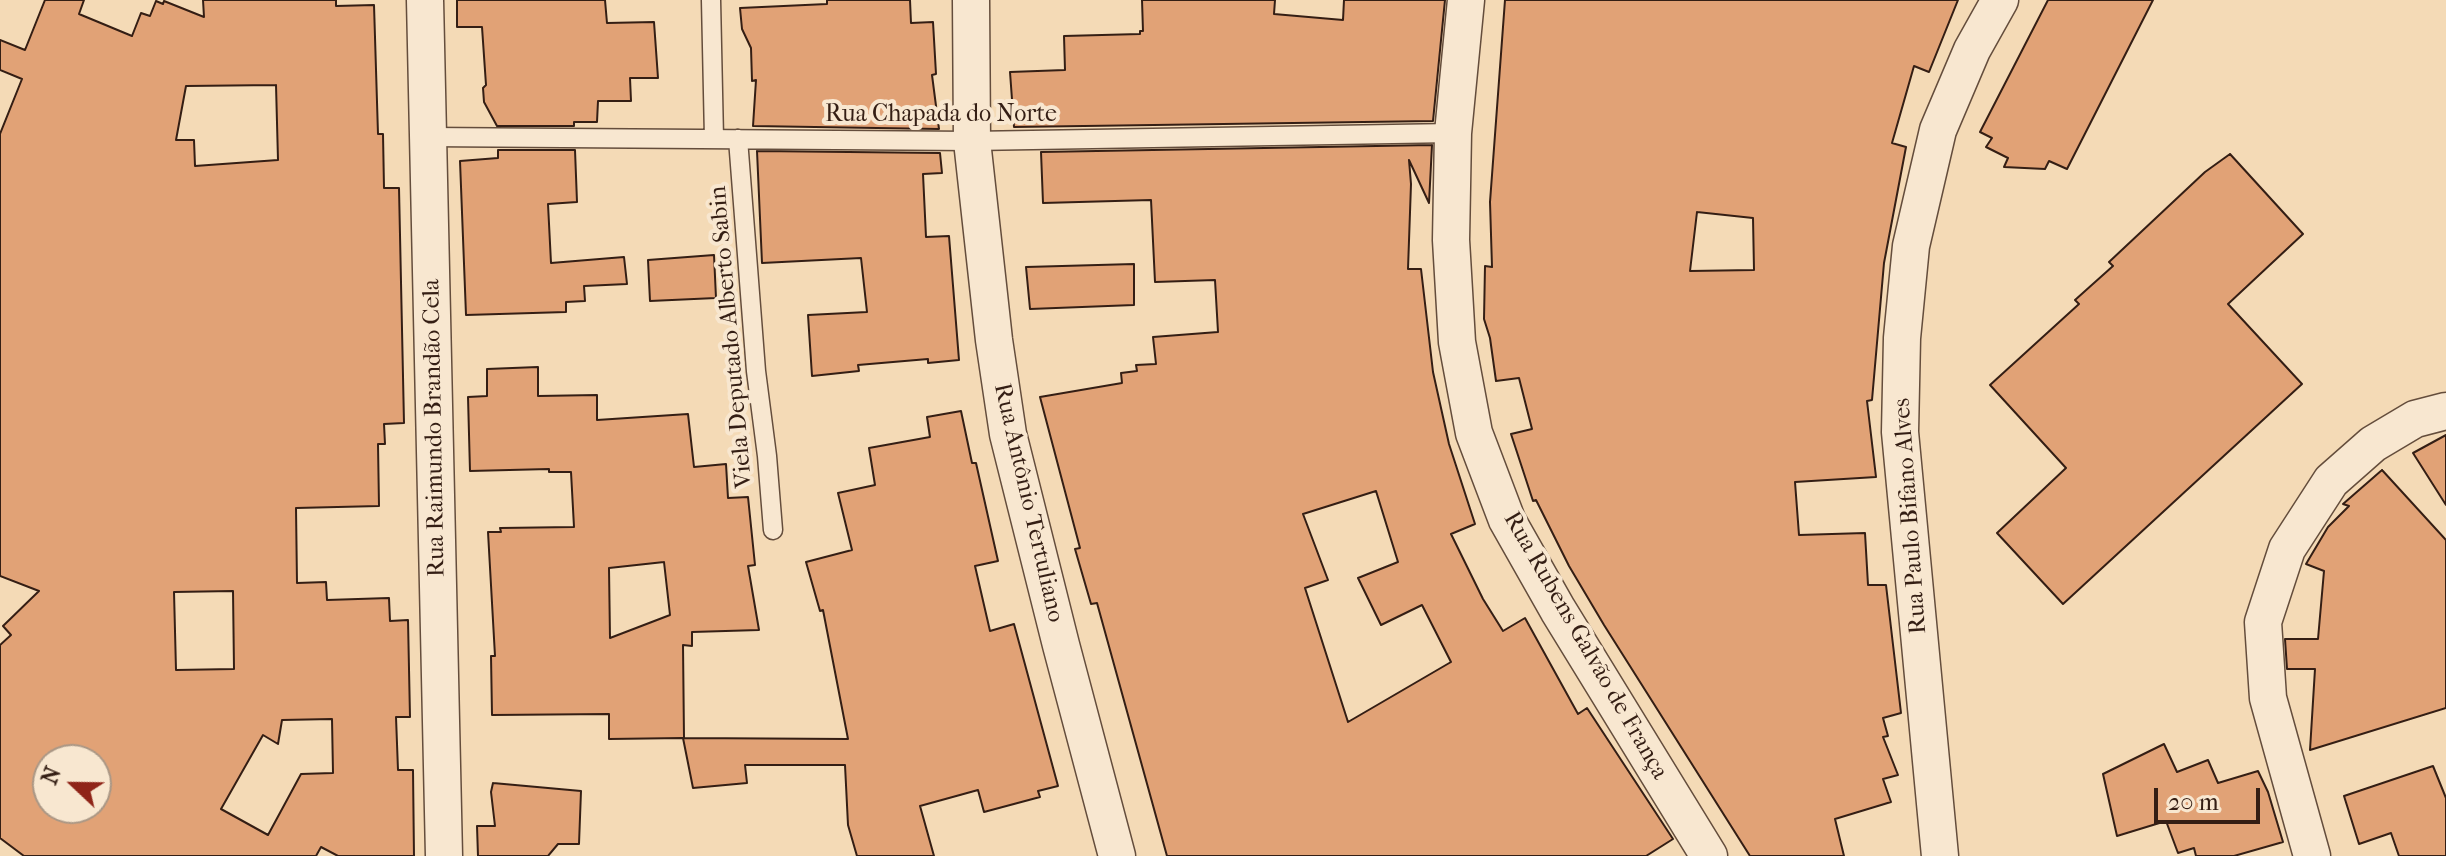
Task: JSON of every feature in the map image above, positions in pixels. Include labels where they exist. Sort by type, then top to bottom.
[{"type":"street","name":"Rua Raimundo Brandão Cela","points":[[425,0],[444,856]]},
{"type":"street","name":"Rua Antônio Tertuliano","points":[[971,0],[972,141],[990,311],[1008,434],[1117,856]]},
{"type":"street","name":"Rua Rubens Galvão de França","points":[[1466,0],[1453,133],[1451,240],[1457,342],[1474,433],[1507,520],[1558,610],[1709,856]]},
{"type":"street","name":"Rua Paulo Bifano Alves","points":[[1940,856],[1900,432],[1902,338],[1911,246],[1938,130],[1972,50],[2000,0]]},
{"type":"street","points":[[2312,856],[2268,698],[2263,622],[2287,549],[2331,481],[2373,444],[2415,419],[2446,411]]},
{"type":"lane","points":[[711,0],[714,138]]},
{"type":"lane","name":"Rua Chapada do Norte","points":[[428,137],[972,141],[1453,133]]},
{"type":"lane","name":"Viela Deputado Alberto Sabin","points":[[738,139],[758,396],[773,530]]},
{"type":"building","points":[[45,0],[84,0],[79,14],[132,36],[141,13],[150,16],[156,1],[163,4],[164,1],[204,17],[203,0],[336,0],[336,6],[374,5],[378,134],[383,134],[384,188],[399,188],[404,423],[384,424],[385,444],[378,444],[379,506],[296,508],[297,583],[326,582],[327,600],[389,598],[390,621],[408,620],[410,717],[396,717],[398,770],[413,770],[414,856],[338,856],[321,847],[316,856],[24,856],[0,838],[0,645],[11,635],[3,626],[39,591],[0,576],[0,134],[22,79],[0,70],[0,40],[25,50]],"holes":[[[276,85],[278,160],[195,166],[194,140],[176,140],[186,86]],[[233,591],[234,669],[176,670],[174,592]],[[332,719],[333,773],[301,774],[268,835],[221,809],[263,735],[278,744],[282,720]]]},
{"type":"building","points":[[457,0],[605,0],[607,23],[654,22],[658,78],[630,78],[631,101],[598,101],[597,122],[574,122],[574,126],[497,126],[484,102],[483,88],[486,85],[482,27],[457,27]]},
{"type":"building","points":[[827,0],[910,0],[911,23],[933,22],[936,74],[932,75],[939,129],[753,126],[756,80],[752,81],[751,48],[742,29],[740,8],[827,4]]},
{"type":"building","points":[[1142,0],[1275,0],[1274,14],[1343,20],[1344,0],[1445,0],[1433,121],[1014,127],[1010,72],[1065,70],[1064,36],[1140,34],[1143,31]]},
{"type":"building","points":[[1505,0],[1958,0],[1929,72],[1914,66],[1892,143],[1906,147],[1884,263],[1872,400],[1867,401],[1876,477],[1795,482],[1799,535],[1865,533],[1868,585],[1886,585],[1901,713],[1883,718],[1888,736],[1883,737],[1898,775],[1883,779],[1891,802],[1835,819],[1844,856],[1750,856],[1604,625],[1569,566],[1536,500],[1533,501],[1511,434],[1532,429],[1519,378],[1496,381],[1484,319],[1485,266],[1492,267],[1490,202]],"holes":[[[1697,212],[1753,218],[1754,270],[1690,271]]]},
{"type":"building","points":[[2048,0],[2153,0],[2067,169],[2049,161],[2045,169],[2004,167],[2008,158],[1986,147],[1992,138],[1980,132]]},
{"type":"building","points":[[1432,145],[1429,203],[1409,160],[1408,269],[1421,269],[1433,372],[1449,444],[1475,524],[1451,534],[1483,599],[1503,631],[1525,618],[1578,714],[1587,708],[1673,839],[1646,856],[1167,856],[1097,603],[1091,604],[1075,549],[1080,548],[1040,397],[1122,383],[1121,373],[1137,371],[1136,365],[1156,364],[1153,337],[1218,332],[1215,280],[1155,282],[1151,200],[1043,203],[1041,152]],"holes":[[[1376,491],[1398,562],[1358,578],[1381,625],[1422,605],[1451,662],[1348,722],[1305,588],[1328,580],[1303,514]]]},
{"type":"building","points":[[498,150],[575,150],[577,202],[548,204],[551,263],[624,257],[627,284],[584,286],[585,301],[566,302],[566,312],[466,315],[460,161],[498,158]]},
{"type":"building","points":[[757,151],[940,153],[942,173],[923,174],[926,237],[949,236],[959,360],[928,363],[928,359],[858,365],[859,371],[812,376],[808,315],[867,312],[861,258],[762,263]]},
{"type":"building","points":[[2230,154],[2303,234],[2228,304],[2302,384],[2063,604],[1997,533],[2066,468],[1990,385],[2079,304],[2075,300],[2113,266],[2109,262],[2205,172]]},
{"type":"building","points":[[714,255],[716,298],[650,301],[648,260]]},
{"type":"building","points":[[1134,264],[1134,305],[1030,309],[1026,267]]},
{"type":"building","points":[[538,367],[538,396],[597,395],[597,420],[688,414],[694,467],[726,464],[728,498],[748,497],[755,565],[748,566],[759,630],[692,632],[692,646],[683,645],[684,738],[848,739],[823,610],[820,611],[806,562],[852,550],[838,493],[875,485],[869,448],[930,437],[927,417],[961,411],[998,561],[975,566],[990,631],[1014,624],[1058,786],[1038,791],[1040,797],[984,812],[978,790],[920,806],[934,856],[857,856],[848,825],[845,765],[745,765],[747,783],[693,788],[683,738],[609,739],[609,714],[492,715],[491,656],[495,656],[488,532],[501,532],[500,528],[574,527],[571,472],[549,472],[549,469],[470,471],[468,397],[487,396],[487,369]],"holes":[[[664,562],[670,615],[610,638],[609,568]]]},
{"type":"building","points":[[2446,435],[2446,505],[2413,453]]},
{"type":"building","points":[[2382,470],[2446,540],[2446,708],[2310,750],[2315,669],[2287,669],[2285,639],[2318,639],[2324,571],[2306,564],[2328,527],[2349,506],[2343,504]]},
{"type":"building","points":[[2164,744],[2177,772],[2208,760],[2218,783],[2258,771],[2268,792],[2283,842],[2234,856],[2196,856],[2194,848],[2178,853],[2166,821],[2117,836],[2103,774]]},
{"type":"building","points":[[2433,766],[2446,798],[2446,856],[2399,856],[2391,833],[2359,844],[2344,796]]},
{"type":"building","points":[[493,783],[581,791],[579,844],[558,844],[548,856],[478,856],[477,826],[495,826],[491,792]]}]
